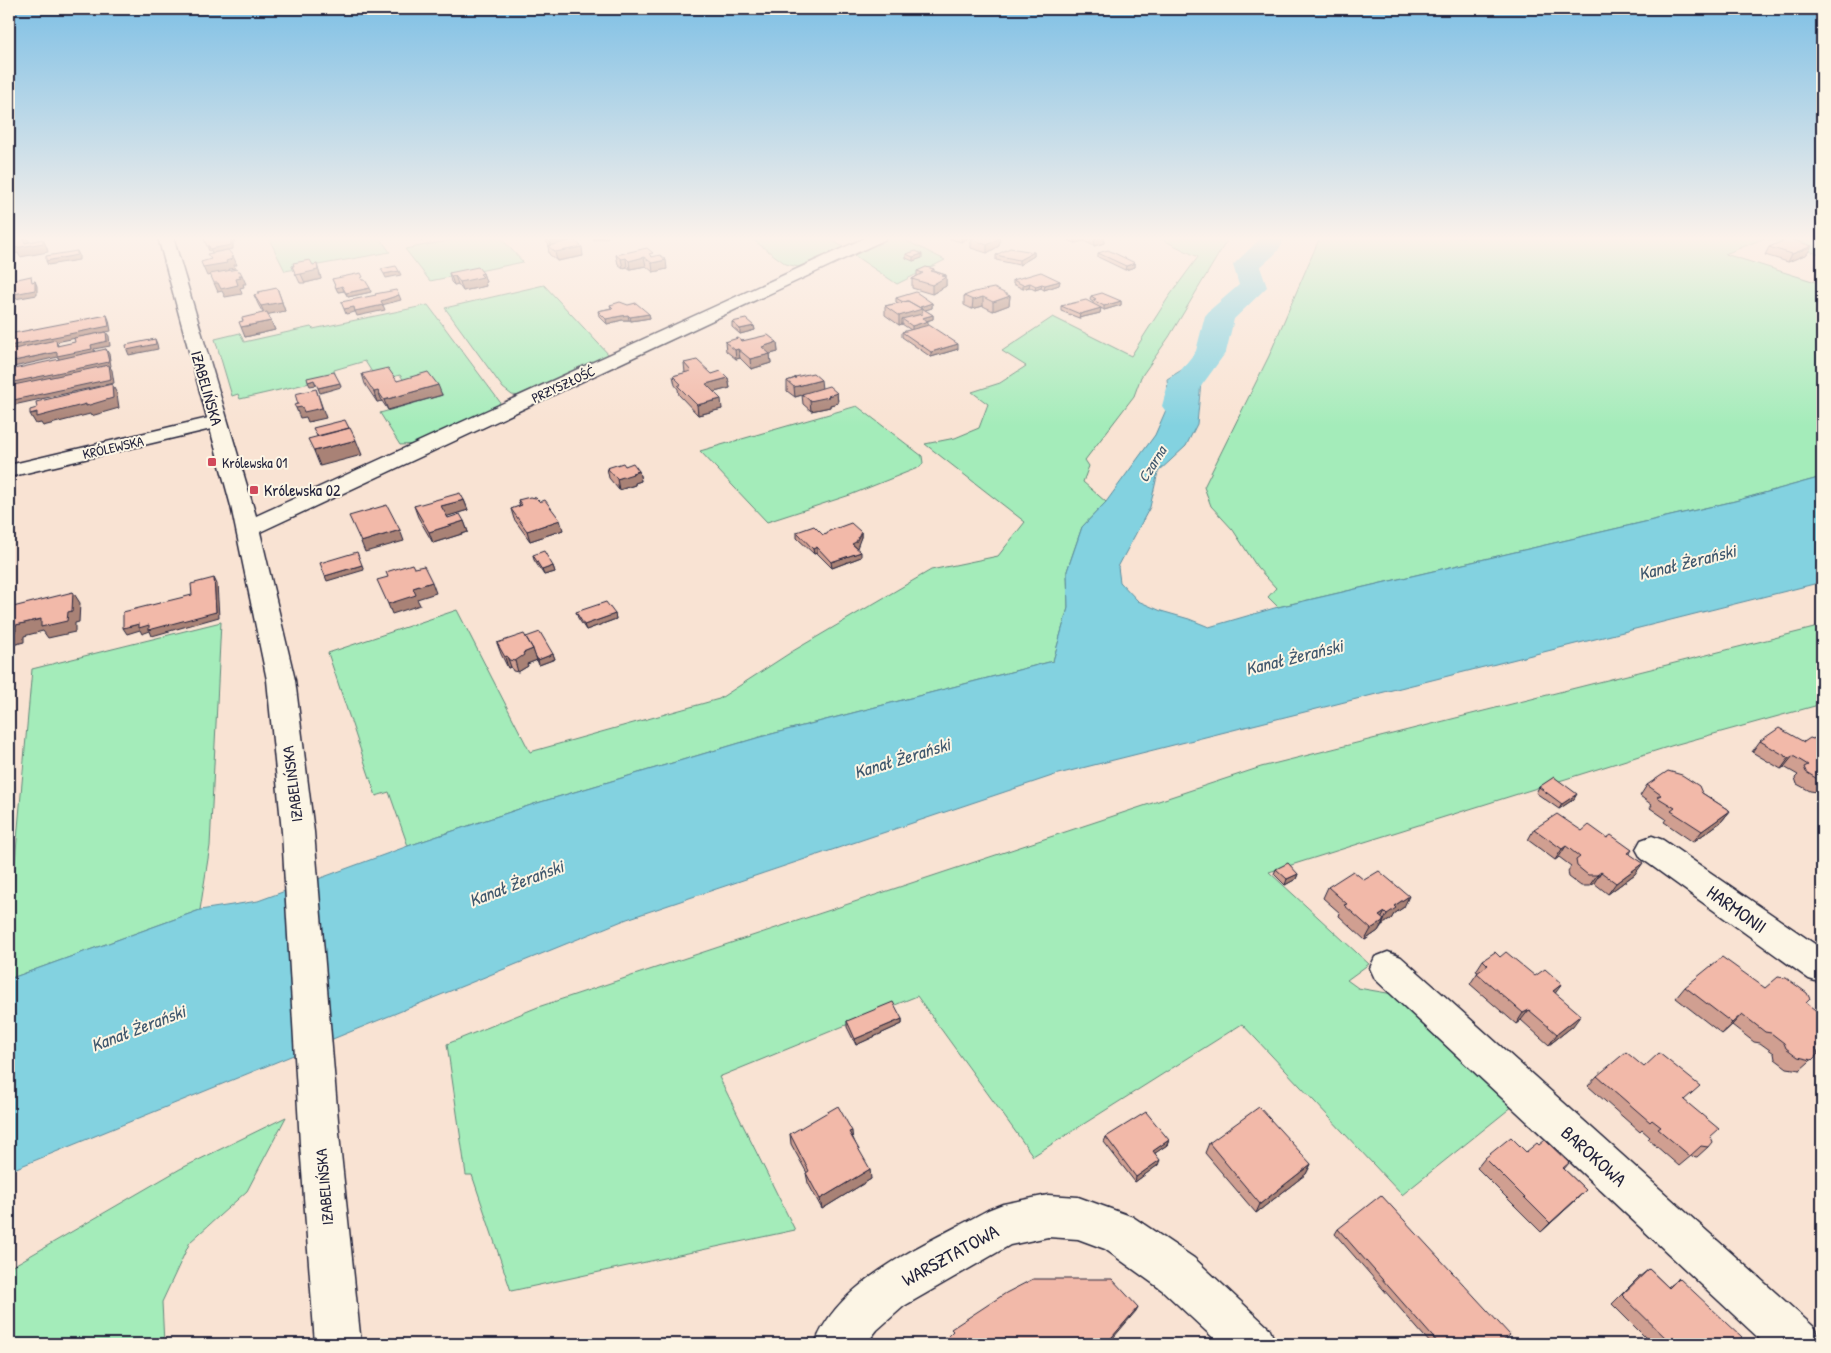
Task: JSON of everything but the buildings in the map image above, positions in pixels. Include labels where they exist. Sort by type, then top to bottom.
[{"type":"street","name":"IZABELIŃSKA","points":[[183,300],[247,529],[280,680],[298,832],[320,1144],[338,1344]]},
{"type":"street","name":"PRZYSZŁOŚĆ","points":[[247,529],[742,300]]},
{"type":"street","name":"KRÓLEWSKA","points":[[9,471],[217,422]]},
{"type":"street","name":"HARMONII","points":[[1652,849],[1822,968]]},
{"type":"street","name":"BAROKOWA","points":[[1388,968],[1799,1344]]},
{"type":"street","name":"WARSZTATOWA","points":[[838,1344],[861,1314],[888,1290],[1003,1225],[1048,1216],[1078,1218],[1118,1232],[1178,1274],[1253,1344]]},
{"type":"green space","points":[[479,300],[558,300],[610,356],[520,396],[512,395],[503,388],[445,308]]},
{"type":"green space","points":[[1167,300],[1191,300],[1169,337],[1141,377],[1134,396],[1085,460],[1089,466],[1083,482],[1106,502],[1082,527],[1067,571],[1068,608],[1053,661],[760,737],[534,804],[408,846],[389,792],[376,796],[328,653],[457,610],[530,752],[719,699],[793,651],[931,570],[998,556],[1025,522],[925,444],[955,438],[979,428],[988,404],[972,392],[1000,383],[1026,366],[1002,351],[1053,317],[1131,356]]},
{"type":"green space","points":[[1293,300],[1822,300],[1822,477],[1735,501],[1278,607],[1268,597],[1276,588],[1257,567],[1233,530],[1211,506],[1204,487],[1269,356]]},
{"type":"green space","points":[[428,305],[500,402],[496,409],[421,444],[400,445],[380,413],[443,395],[431,381],[406,383],[400,375],[385,379],[375,377],[365,361],[334,370],[336,377],[240,399],[238,394],[232,396],[215,339],[240,333],[244,342]]},
{"type":"green space","points":[[857,406],[922,456],[923,463],[920,467],[850,495],[767,522],[700,451]]},
{"type":"green space","points":[[221,622],[210,846],[200,910],[9,979],[9,909],[11,908],[32,669]]},
{"type":"green space","points":[[1822,626],[1822,704],[1674,745],[1269,872],[1369,964],[1347,980],[1358,988],[1393,994],[1513,1106],[1402,1195],[1242,1024],[1033,1156],[917,996],[719,1077],[795,1230],[511,1291],[472,1175],[466,1175],[447,1044],[538,1007],[1261,767]]},
{"type":"green space","points":[[286,1117],[247,1191],[190,1242],[162,1302],[164,1344],[9,1344],[9,1268],[180,1169]]},
{"type":"water","name":"Kanał Żerański","points":[[1211,352],[1201,382],[1197,424],[1186,446],[1158,472],[1150,507],[1118,567],[1120,582],[1138,601],[1161,611],[1209,627],[1278,607],[1735,501],[1822,477],[1822,582],[1058,774],[627,919],[9,1171],[9,979],[200,910],[258,901],[408,846],[534,804],[760,737],[1053,661],[1068,608],[1067,571],[1082,527],[1106,502],[1155,435],[1169,403],[1167,379]]},
{"type":"waterway","name":"Czarna","points":[[1179,406],[1183,388],[1211,352],[1220,316],[1238,300]]},
{"type":"place","name":"Królewska 01","points":[[212,462]]},
{"type":"place","name":"Królewska 02","points":[[254,490]]}]
